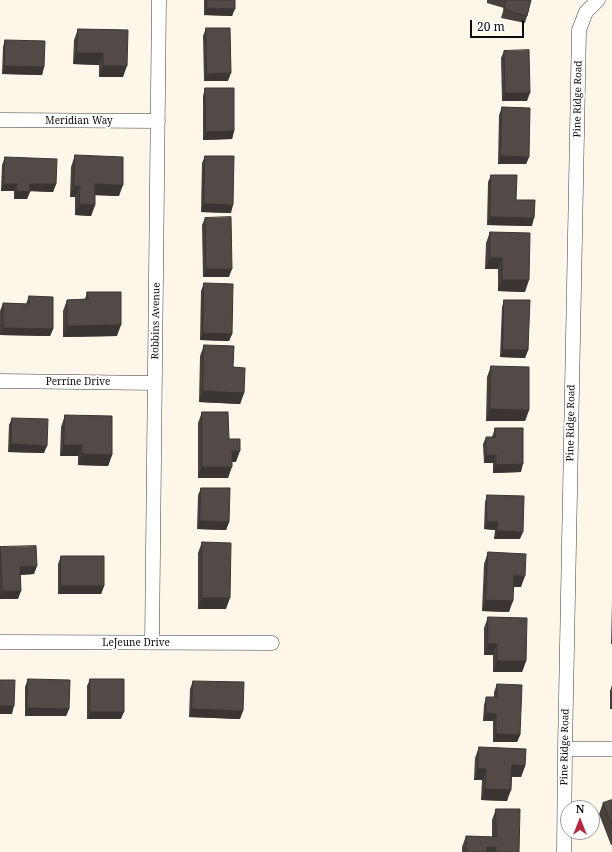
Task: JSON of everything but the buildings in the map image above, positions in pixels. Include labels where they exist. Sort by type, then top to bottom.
[{"type":"street","name":"Robbins Avenue","points":[[152,643],[159,0]]},
{"type":"street","name":"Pine Ridge Road","points":[[564,852],[579,30],[586,12],[598,0]]},
{"type":"street","name":"Meridian Way","points":[[0,120],[158,121]]},
{"type":"street","name":"Perrine Drive","points":[[0,381],[155,383]]},
{"type":"street","name":"LeJeune Drive","points":[[0,642],[272,643]]},
{"type":"street","points":[[565,749],[612,749]]}]
